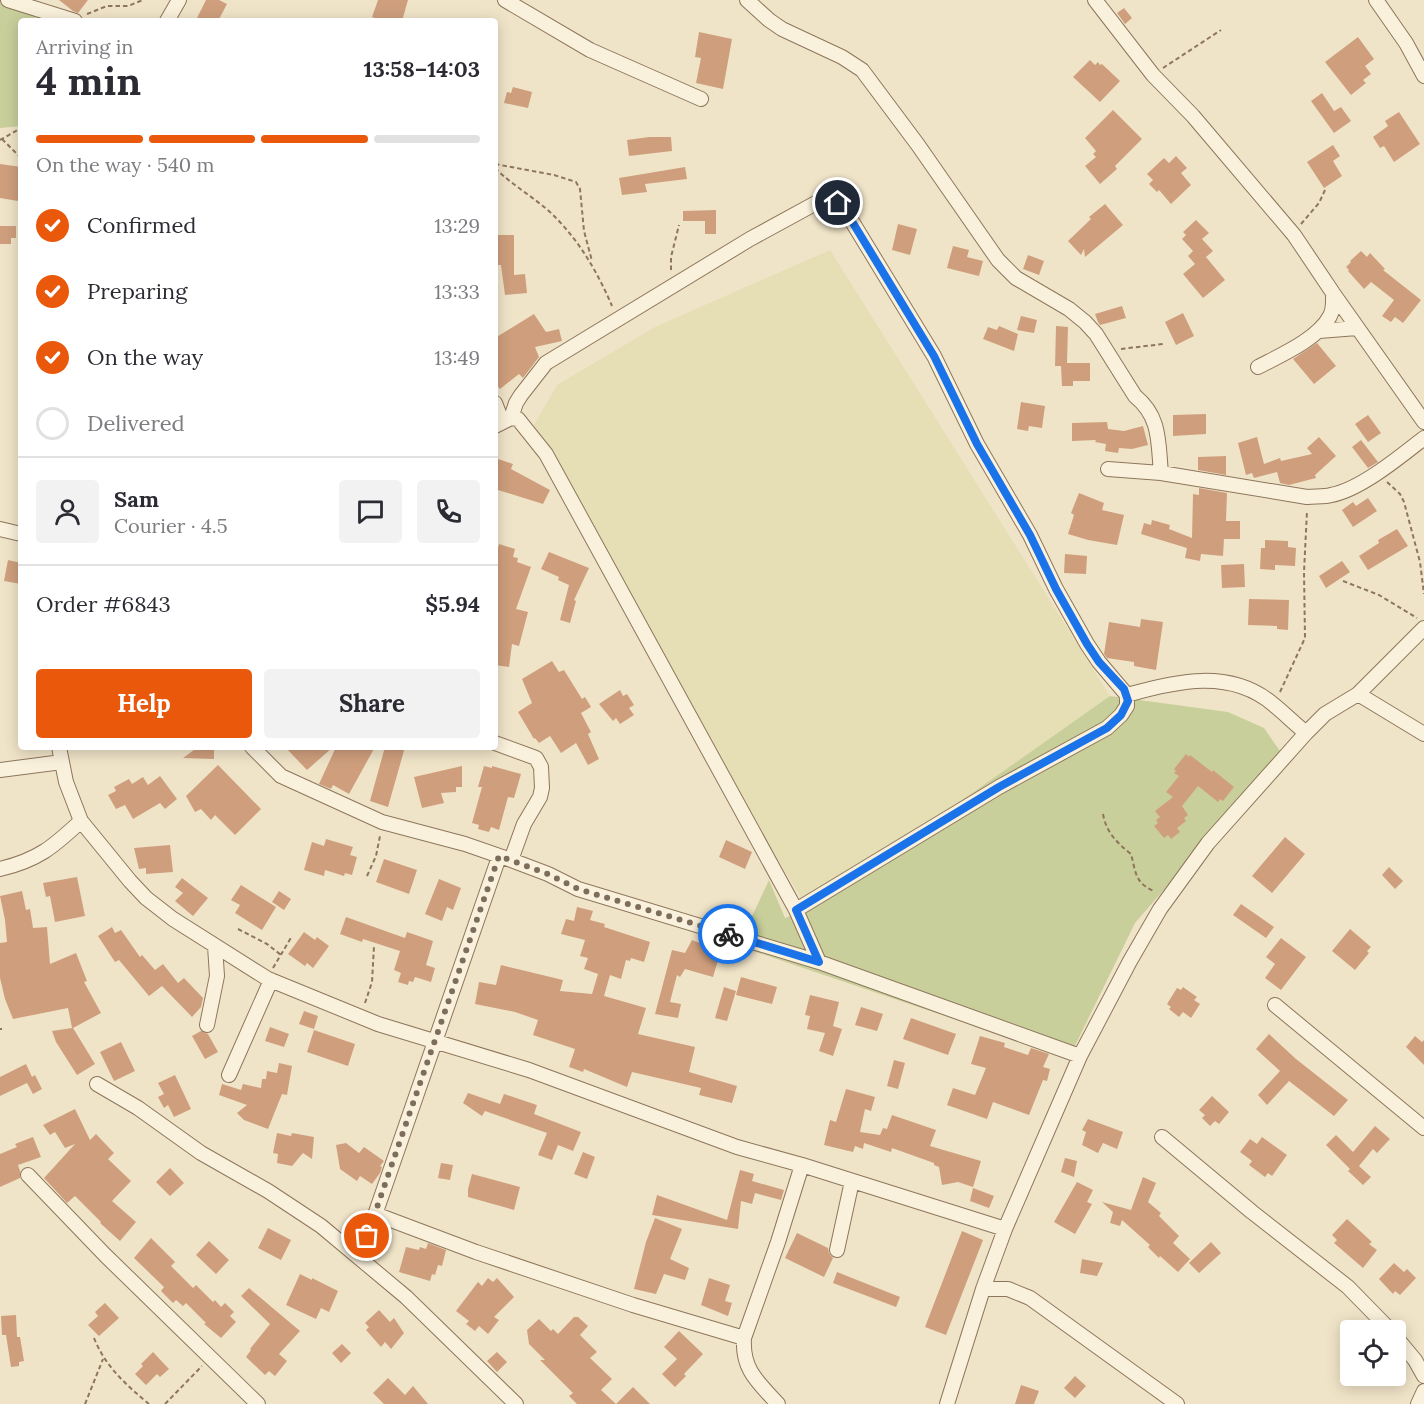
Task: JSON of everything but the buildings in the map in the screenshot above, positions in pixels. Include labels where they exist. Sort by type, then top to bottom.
[{"type":"street","points":[[8,0],[66,18]]},
{"type":"street","points":[[169,18],[179,0]]},
{"type":"street","points":[[505,0],[590,50],[701,99]]},
{"type":"street","points":[[747,0],[769,21],[782,29],[842,57],[862,70],[998,260],[1016,278],[1069,309],[1096,334],[1135,396],[1143,402],[1153,416],[1161,473]]},
{"type":"street","points":[[1095,0],[1153,75],[1193,116],[1294,235],[1332,293],[1424,422]]},
{"type":"street","points":[[1376,0],[1406,43],[1424,76]]},
{"type":"street","points":[[503,421],[546,363],[676,284],[816,203],[825,200],[838,203],[845,210],[934,356],[977,444],[1030,535],[1056,589],[1099,662],[1127,695],[1127,706],[1107,728],[999,787],[796,910]]},
{"type":"street","points":[[1258,368],[1319,331],[1331,315],[1332,293]]},
{"type":"street","points":[[1319,331],[1357,328]]},
{"type":"street","points":[[503,421],[515,418],[524,424],[546,454],[796,910],[819,962]]},
{"type":"street","points":[[1108,469],[1161,473],[1307,497],[1331,495],[1364,480],[1424,438]]},
{"type":"street","points":[[0,529],[18,533]]},
{"type":"street","points":[[947,1404],[983,1289],[1005,1229],[1080,1056],[1130,961],[1165,901],[1209,843],[1306,733],[1325,714],[1358,694],[1424,628]]},
{"type":"street","points":[[1127,695],[1158,685],[1200,680],[1245,689],[1274,704],[1306,733]]},
{"type":"street","points":[[1358,694],[1424,734]]},
{"type":"street","points":[[360,1258],[435,1042],[505,858],[540,797],[541,767],[536,758],[498,744]]},
{"type":"street","points":[[60,750],[66,782],[81,821],[146,898],[214,946],[270,979],[359,1016],[557,1080],[737,1147],[802,1165],[1005,1229]]},
{"type":"street","points":[[255,750],[281,776],[382,822],[465,844],[548,874],[578,889],[819,962],[1080,1056]]},
{"type":"street","points":[[0,770],[62,762]]},
{"type":"street","points":[[0,869],[27,861],[45,852],[81,821]]},
{"type":"street","points":[[207,1025],[217,976],[214,946]]},
{"type":"street","points":[[229,1075],[270,979]]},
{"type":"street","points":[[1275,1005],[1424,1128]]},
{"type":"street","points":[[97,1084],[138,1108],[201,1153],[251,1180],[299,1211],[360,1258],[449,1337],[516,1404]]},
{"type":"street","points":[[1162,1137],[1260,1218],[1327,1269],[1355,1293],[1381,1320]]},
{"type":"street","points":[[778,1404],[751,1374],[743,1353],[744,1338],[802,1165]]},
{"type":"street","points":[[28,1175],[112,1262],[258,1404]]},
{"type":"street","points":[[837,1250],[852,1181]]},
{"type":"street","points":[[375,1214],[476,1252],[633,1305],[744,1338]]},
{"type":"street","points":[[983,1289],[1008,1289],[1030,1298],[1177,1404]]},
{"type":"street","points":[[1406,1350],[1424,1376]]},
{"type":"street","points":[[1418,1404],[1424,1391]]},
{"type":"path","points":[[78,18],[107,6],[128,6],[143,0]]},
{"type":"path","points":[[1153,75],[1221,30]]},
{"type":"path","points":[[18,130],[1,140],[18,154]]},
{"type":"path","points":[[498,166],[554,175],[576,182],[580,189],[584,231],[593,263],[618,320]]},
{"type":"path","points":[[498,169],[517,188],[553,215],[593,263]]},
{"type":"path","points":[[1294,235],[1319,203],[1325,190]]},
{"type":"path","points":[[676,284],[671,266],[673,245],[679,225]]},
{"type":"path","points":[[1106,351],[1163,344]]},
{"type":"path","points":[[1376,472],[1396,488],[1404,502],[1420,562],[1424,594]]},
{"type":"path","points":[[1274,704],[1305,638],[1304,572],[1307,497]]},
{"type":"path","points":[[1343,581],[1379,595],[1424,623]]},
{"type":"path","points":[[1103,814],[1117,843],[1131,854],[1133,868],[1141,884],[1153,890],[1165,901]]},
{"type":"path","points":[[367,876],[380,843],[382,822]]},
{"type":"path","points":[[238,929],[267,944],[281,956]]},
{"type":"path","points":[[270,979],[292,936]]},
{"type":"path","points":[[359,1016],[370,991],[374,946]]},
{"type":"path","points":[[94,1338],[103,1359],[149,1404]]},
{"type":"path","points":[[165,1404],[210,1358]]},
{"type":"path","points":[[85,1404],[103,1359]]},
{"type":"shaded area","points":[[830,250],[1110,696],[924,827],[805,905],[653,650],[534,425],[557,385],[655,327]]},
{"type":"green space","points":[[0,3],[17,4],[36,18],[18,18],[18,126],[0,128]]},
{"type":"green space","points":[[1110,696],[1228,712],[1264,728],[1282,754],[1135,923],[1069,1058],[738,946],[769,880],[785,918],[797,913]]},
{"type":"way so far","points":[[367,1236],[499,856],[548,874],[578,889],[728,934]]},
{"type":"route","points":[[728,934],[819,962],[796,910],[999,787],[1107,728],[1121,715],[1128,701],[1124,689],[1099,662],[1087,644],[1056,589],[1030,535],[977,444],[934,356],[845,210],[838,203]]}]
